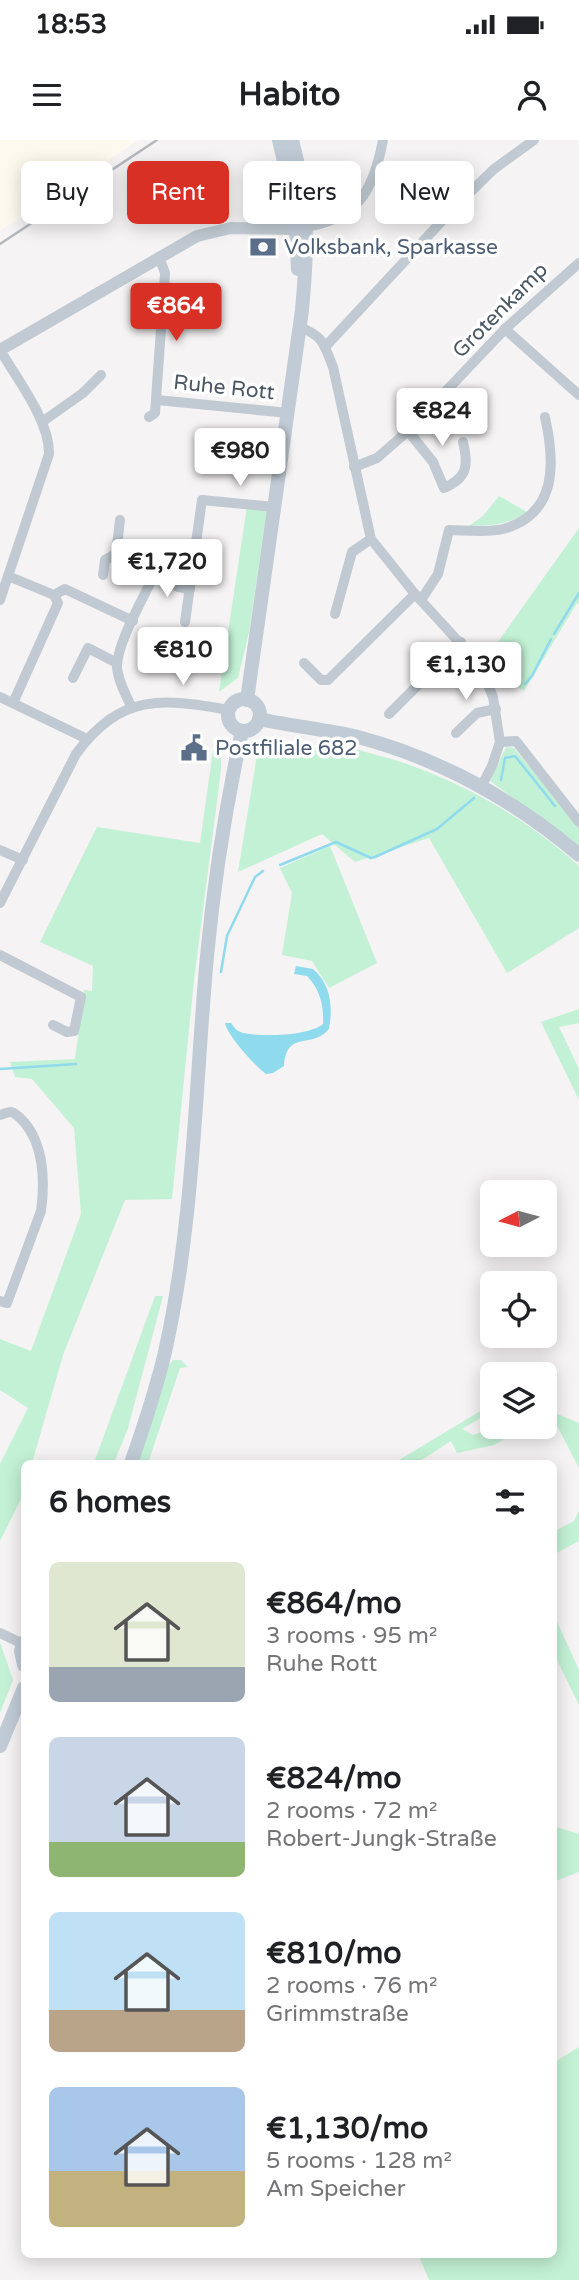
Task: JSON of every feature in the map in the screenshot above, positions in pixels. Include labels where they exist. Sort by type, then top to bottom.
[{"type":"main road","points":[[279,140],[302,228]]},
{"type":"main road","points":[[247,700],[298,326],[302,228],[299,169],[292,140]]},
{"type":"main road","points":[[247,700],[256,706],[259,719],[254,727],[242,731],[231,726],[228,716],[236,701],[247,700]]},
{"type":"main road","points":[[259,719],[356,737],[409,754],[481,787],[542,825],[579,855]]},
{"type":"main road","points":[[132,1460],[165,1352],[182,1254],[207,953],[222,842],[242,731]]},
{"type":"main road","points":[[0,1745],[21,1695]]},
{"type":"street","points":[[1,593],[49,454],[49,442],[42,422],[0,350],[197,236],[250,228],[302,228],[333,222],[358,203],[371,183],[383,140]]},
{"type":"street","points":[[325,347],[461,201],[494,169],[534,140]]},
{"type":"street","name":"Ruhe Rott","points":[[149,417],[155,413],[157,400],[165,273],[159,257]]},
{"type":"street","name":"Grotenkamp","points":[[354,467],[377,458],[408,431],[505,329],[579,263]]},
{"type":"street","points":[[298,326],[316,334],[325,347],[339,392],[371,540],[418,597],[480,664],[496,709],[500,743],[481,787]]},
{"type":"street","points":[[505,329],[579,395]]},
{"type":"street","points":[[42,422],[83,393],[101,375]]},
{"type":"street","name":"Ruhe Rott","points":[[157,400],[288,414]]},
{"type":"street","points":[[304,663],[321,680],[328,680],[418,597],[438,574],[449,530],[502,529],[525,519],[541,502],[551,480],[552,448],[545,417]]},
{"type":"street","points":[[408,431],[433,462],[444,488],[458,482],[464,472],[467,455],[463,442]]},
{"type":"street","points":[[186,622],[202,500],[275,507]]},
{"type":"street","points":[[116,555],[120,520]]},
{"type":"street","points":[[335,614],[352,552],[371,540]]},
{"type":"street","points":[[116,555],[178,587],[190,589]]},
{"type":"street","points":[[103,575],[105,560],[116,555]]},
{"type":"street","points":[[132,708],[120,681],[117,663],[121,644],[154,575]]},
{"type":"street","points":[[8,576],[54,595],[58,603],[13,703]]},
{"type":"street","points":[[54,595],[65,589],[133,621]]},
{"type":"street","points":[[389,713],[461,642]]},
{"type":"street","points":[[73,678],[88,648],[117,663]]},
{"type":"street","points":[[0,697],[87,740]]},
{"type":"street","points":[[0,903],[57,789],[87,740],[103,724],[132,708],[170,701],[229,710]]},
{"type":"street","points":[[456,733],[477,713],[496,709]]},
{"type":"street","points":[[500,743],[516,741],[579,822]]},
{"type":"street","points":[[0,850],[23,860]]},
{"type":"street","points":[[0,955],[81,997],[74,1031],[53,1025]]},
{"type":"street","points":[[0,1115],[11,1112],[17,1115],[34,1136],[40,1159],[43,1196],[41,1211],[7,1303],[0,1301]]},
{"type":"street","points":[[0,1633],[21,1642]]},
{"type":"shaded area","points":[[0,140],[139,140],[107,161],[21,161],[21,217],[0,231]]},
{"type":"green space","points":[[499,496],[527,512],[499,524],[469,526],[483,516]]},
{"type":"green space","points":[[247,506],[267,509],[249,632],[238,678],[219,692]]},
{"type":"green space","points":[[579,528],[579,604],[577,603],[524,691],[508,681],[497,687],[483,663]]},
{"type":"green space","points":[[279,741],[337,750],[344,746],[391,759],[453,783],[498,806],[540,834],[579,866],[579,928],[507,973],[429,838],[355,862],[322,834],[238,872],[257,755]]},
{"type":"green space","points":[[506,747],[514,748],[579,827],[579,846],[490,781]]},
{"type":"green space","points":[[213,750],[221,758],[221,770],[194,980],[172,1199],[125,1200],[63,1355],[33,1460],[21,1460],[21,1499],[0,1541],[0,1464],[28,1408],[0,1390],[0,1339],[31,1351],[81,1214],[74,1128],[32,1079],[15,1077],[10,1062],[75,1059],[84,990],[92,991],[93,966],[40,942],[97,827],[200,843]]},
{"type":"green space","points":[[330,846],[377,963],[329,988],[312,961],[282,955],[292,893],[280,868]]},
{"type":"green space","points":[[579,1009],[579,1023],[559,1027],[579,1069],[579,1100],[541,1022]]},
{"type":"green space","points":[[155,1296],[163,1296],[128,1428],[115,1460],[95,1460]]},
{"type":"green space","points":[[173,1360],[181,1360],[188,1367],[180,1368],[149,1460],[139,1460],[168,1366]]},
{"type":"green space","points":[[480,1411],[480,1418],[462,1429],[473,1435],[480,1433],[480,1439],[504,1439],[494,1445],[457,1453],[451,1441],[422,1460],[399,1460]]},
{"type":"green space","points":[[557,1414],[579,1423],[579,1468],[557,1426]]},
{"type":"green space","points":[[579,1510],[579,1541],[557,1553],[557,1530],[574,1521]]},
{"type":"green space","points":[[557,1622],[579,1670],[579,1705],[557,1660]]},
{"type":"green space","points":[[0,1642],[13,1680],[0,1713]]},
{"type":"green space","points":[[557,1827],[579,1834],[579,1872],[557,1880]]},
{"type":"green space","points":[[579,2047],[579,2280],[429,2280],[420,2258],[557,2258],[557,2061]]},
{"type":"water","points":[[296,966],[313,969],[324,982],[331,1012],[329,1029],[322,1035],[295,1044],[286,1055],[284,1066],[266,1074],[242,1050],[225,1023],[231,1023],[242,1032],[262,1035],[297,1033],[323,1024],[318,992],[307,976],[294,974]]},
{"type":"waterway","points":[[554,634],[579,593]]},
{"type":"waterway","points":[[525,684],[551,639]]},
{"type":"waterway","points":[[501,780],[505,758],[515,756],[555,806]]},
{"type":"waterway","points":[[280,865],[336,842],[371,858],[375,857],[437,829],[474,798]]},
{"type":"waterway","points":[[221,972],[227,936],[255,877],[263,871]]},
{"type":"waterway","points":[[0,1069],[76,1064]]},
{"type":"railway","points":[[0,244],[157,140]]},
{"type":"place","name":"Volksbank, Sparkasse","points":[[263,247]]},
{"type":"place","name":"Postfiliale 682","points":[[194,748]]}]
